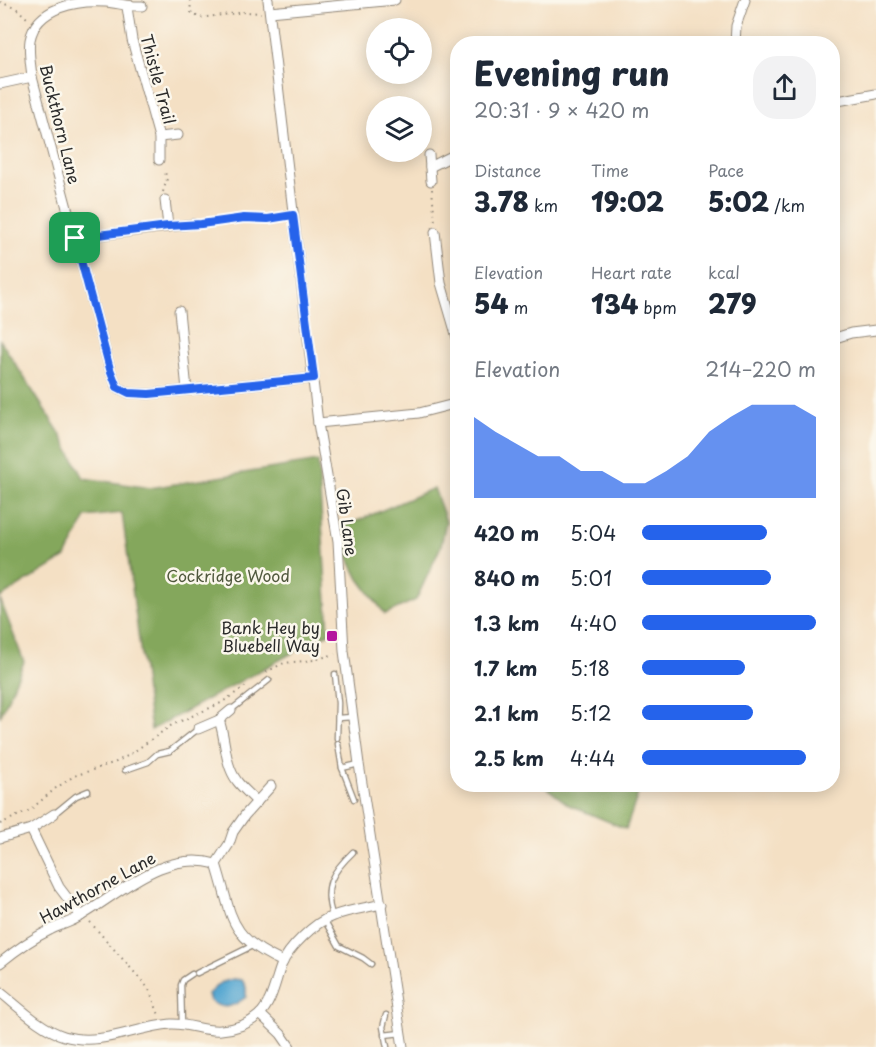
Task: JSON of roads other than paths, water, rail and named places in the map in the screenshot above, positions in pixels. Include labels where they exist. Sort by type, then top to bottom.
[{"type":"street","name":"Gib Lane","points":[[268,0],[318,423],[338,542],[344,651],[359,764],[403,1047]]},
{"type":"street","points":[[270,12],[395,0]]},
{"type":"street","points":[[735,36],[736,26],[746,0]]},
{"type":"street","name":"Buckthorn Lane","points":[[128,7],[108,2],[67,6],[46,14],[35,26],[29,44],[33,77],[110,369],[117,387],[129,393],[149,394],[314,378]]},
{"type":"street","points":[[128,7],[142,6]]},
{"type":"street","name":"Thistle Trail","points":[[128,7],[132,40],[159,136],[159,160]]},
{"type":"street","points":[[0,84],[33,77]]},
{"type":"street","points":[[840,101],[876,94]]},
{"type":"street","points":[[159,136],[178,135]]},
{"type":"street","points":[[430,167],[450,157]]},
{"type":"street","points":[[430,162],[430,181]]},
{"type":"street","points":[[165,200],[168,226]]},
{"type":"street","points":[[75,238],[194,224]]},
{"type":"street","points":[[435,232],[441,283],[450,314]]},
{"type":"street","points":[[178,311],[187,390]]},
{"type":"street","points":[[840,336],[876,330]]},
{"type":"street","points":[[318,423],[419,413],[450,405]]},
{"type":"street","points":[[198,729],[219,720],[231,710]]},
{"type":"street","points":[[219,720],[225,736],[231,770],[237,781],[257,802]]},
{"type":"street","points":[[271,786],[233,832],[229,844],[216,864],[226,903],[238,930],[252,946],[282,962]]},
{"type":"street","points":[[0,838],[31,829],[54,814]]},
{"type":"street","points":[[31,829],[59,887],[82,915]]},
{"type":"street","name":"Hawthorne Lane","points":[[0,963],[22,944],[82,915],[145,874],[162,867],[192,860],[216,864]]},
{"type":"street","points":[[0,992],[54,1032],[88,1043],[116,1038],[134,1030],[159,1026],[182,1025],[220,1030],[248,1023],[260,1014],[267,1004],[282,962],[297,944],[329,918],[382,904]]},
{"type":"street","points":[[260,1014],[281,1034],[290,1047]]},
{"type":"lane","points":[[335,674],[337,741],[342,768],[354,799]]},
{"type":"lane","points":[[231,710],[269,680]]},
{"type":"lane","points":[[338,718],[353,717]]},
{"type":"lane","points":[[125,770],[148,762],[157,754],[170,751],[198,729]]},
{"type":"lane","points":[[342,768],[359,764]]},
{"type":"lane","points":[[54,814],[76,796],[88,791]]},
{"type":"lane","points":[[354,852],[342,863],[331,881],[328,900],[329,918],[334,940],[339,946],[371,964]]},
{"type":"lane","points":[[182,1025],[181,985],[183,980],[252,946]]},
{"type":"lane","points":[[386,1015],[383,1022],[387,1047]]},
{"type":"lane","points":[[384,1035],[401,1033]]},
{"type":"water","points":[[233,979],[242,980],[246,987],[246,997],[224,1007],[210,1001],[208,994],[220,983]]},
{"type":"place","name":"Bank Hey by Bluebell Way","points":[[332,636]]},
{"type":"park label","name":"Cockridge Wood","points":[[228,575]]}]
